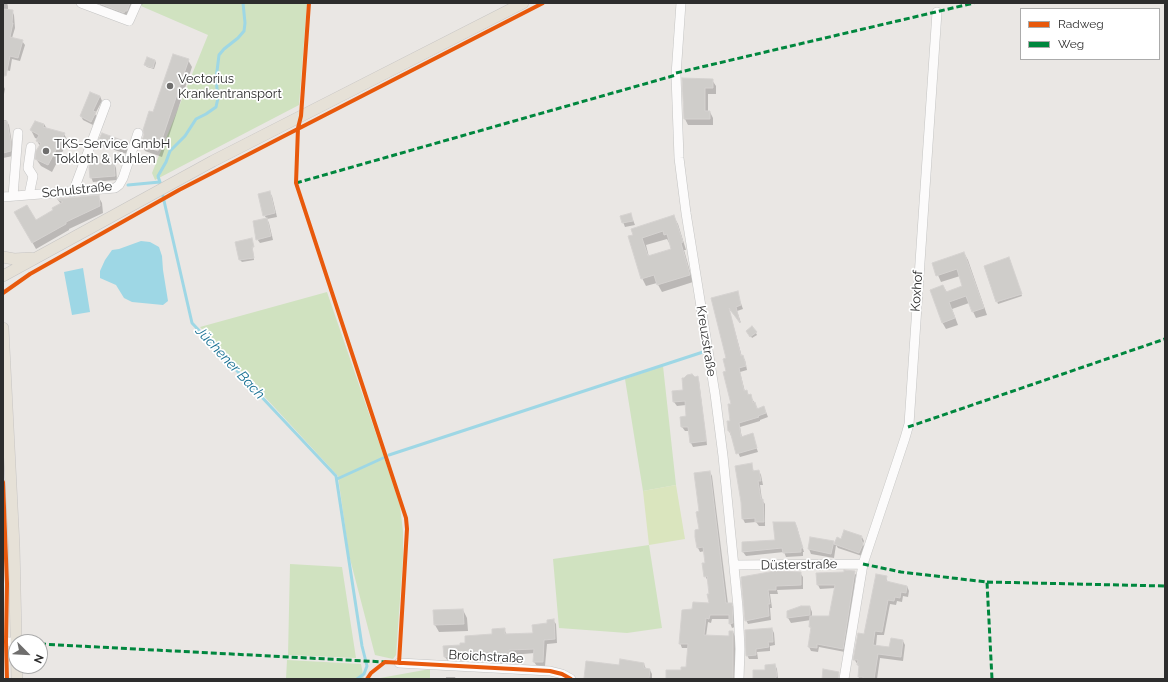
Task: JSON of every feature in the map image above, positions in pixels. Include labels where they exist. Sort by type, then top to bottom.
[{"type":"main road","points":[[3,276],[148,195],[523,3]]},
{"type":"main road","points":[[3,257],[14,259],[34,258]]},
{"type":"main road","points":[[3,328],[14,553],[15,634]]},
{"type":"street","points":[[81,3],[130,21],[137,3]]},
{"type":"street","name":"Kreuzstraße","points":[[681,3],[676,75],[679,158],[685,207],[719,422],[740,635],[740,679]]},
{"type":"street","name":"Koxhof","points":[[844,679],[863,564],[909,424],[937,12]]},
{"type":"street","points":[[74,189],[106,104]]},
{"type":"street","points":[[14,193],[18,133]]},
{"type":"street","name":"Schulstraße","points":[[3,197],[14,193],[112,188],[119,185],[123,178],[138,133]]},
{"type":"street","points":[[30,192],[33,176],[28,168],[31,147]]},
{"type":"street","name":"Düsterstraße","points":[[734,565],[863,564]]},
{"type":"street","name":"Broichstraße","points":[[399,662],[550,671],[562,674],[571,679]]},
{"type":"path","points":[[367,679],[371,672],[384,662]]},
{"type":"green space","points":[[142,3],[307,3],[299,105],[155,180],[152,173],[208,35],[141,6]]},
{"type":"green space","points":[[327,292],[400,506],[403,531],[403,557],[396,655],[393,659],[375,655],[349,555],[338,476],[200,327]]},
{"type":"green space","points":[[663,366],[676,485],[643,491],[625,379]]},
{"type":"green space","points":[[676,485],[685,539],[649,545],[643,491]]},
{"type":"green space","points":[[649,545],[662,628],[627,633],[559,628],[553,559]]},
{"type":"green space","points":[[290,564],[342,567],[356,658],[288,655]]},
{"type":"green space","points":[[287,660],[361,664],[364,679],[286,679]]},
{"type":"green space","points":[[430,669],[430,679],[364,679],[380,678]]},
{"type":"water","points":[[141,241],[150,242],[159,247],[162,256],[168,301],[163,305],[132,302],[124,298],[116,285],[100,278],[100,271],[112,250]]},
{"type":"water","points":[[83,268],[90,312],[72,315],[64,272]]},
{"type":"building","points":[[98,3],[130,3],[127,11],[124,13]]},
{"type":"building","points":[[3,9],[13,10],[13,23],[10,37],[23,40],[18,58],[10,56],[6,76],[3,75]]},
{"type":"building","points":[[173,54],[189,59],[158,151],[140,145],[144,135],[143,130],[149,111],[153,112]]},
{"type":"building","points":[[147,57],[155,60],[153,68],[144,65]]},
{"type":"building","points":[[682,78],[713,79],[713,88],[705,88],[705,111],[710,111],[710,119],[684,119]]},
{"type":"building","points":[[90,92],[100,96],[93,111],[96,112],[91,122],[80,116]]},
{"type":"building","points":[[3,121],[7,121],[11,151],[3,153]]},
{"type":"building","name":"TKS-Service GmbH Tokloth & Kuhlen","points":[[35,121],[44,124],[43,127],[65,133],[48,165],[35,159],[36,151],[41,143],[36,141],[39,135],[30,130]]},
{"type":"building","points":[[102,133],[127,142],[125,150],[98,141]]},
{"type":"building","points":[[114,162],[115,176],[90,178],[90,164]]},
{"type":"building","points":[[270,191],[275,213],[263,216],[258,194]]},
{"type":"building","points":[[99,195],[100,206],[66,222],[66,224],[32,243],[14,212],[27,205],[36,220],[63,202],[57,199]]},
{"type":"building","points":[[631,213],[633,221],[622,223],[620,216]]},
{"type":"building","points":[[674,215],[683,242],[681,243],[690,275],[657,285],[654,275],[641,279],[628,236],[633,235],[631,229]],"holes":[[[663,231],[664,235],[667,234],[671,249],[648,256],[642,238]]]},
{"type":"building","points":[[267,218],[271,236],[256,240],[253,221]]},
{"type":"building","points":[[252,238],[254,258],[239,260],[235,242]]},
{"type":"building","points":[[964,252],[984,308],[972,312],[966,296],[949,302],[955,318],[942,323],[930,290],[943,285],[946,292],[962,286],[957,269],[936,276],[932,263]]},
{"type":"building","points":[[1009,257],[1022,294],[996,302],[984,266]]},
{"type":"building","points":[[738,291],[741,305],[736,307],[740,323],[729,308],[741,356],[743,355],[746,366],[739,368],[744,391],[747,390],[748,395],[751,394],[753,403],[755,402],[757,409],[764,406],[766,413],[758,416],[759,417],[739,423],[741,437],[753,433],[757,448],[736,454],[730,431],[728,431],[727,421],[730,421],[728,404],[731,404],[723,372],[726,371],[723,359],[726,358],[711,298]]},
{"type":"building","points":[[752,326],[757,332],[750,337],[746,331]]},
{"type":"building","points":[[692,374],[695,377],[698,376],[706,441],[690,443],[688,427],[681,427],[680,417],[686,416],[685,401],[673,402],[672,391],[683,390],[682,378]]},
{"type":"building","points":[[752,463],[753,471],[759,470],[761,481],[758,481],[761,499],[763,499],[764,522],[755,522],[755,518],[742,519],[741,502],[735,466]]},
{"type":"building","points":[[710,471],[726,603],[732,603],[733,623],[729,624],[729,615],[710,615],[709,619],[706,618],[704,635],[729,636],[729,631],[733,631],[733,679],[666,679],[666,670],[681,670],[681,667],[686,667],[688,644],[679,644],[682,610],[692,609],[693,602],[709,603],[707,594],[709,594],[707,576],[704,577],[702,563],[705,563],[703,547],[697,548],[695,537],[695,530],[699,529],[696,512],[699,511],[694,473]]},
{"type":"building","points":[[773,522],[795,522],[803,548],[801,548],[801,552],[783,553],[782,548],[742,552],[742,542],[775,540]]},
{"type":"building","points":[[844,530],[862,536],[861,539],[863,544],[859,553],[834,544],[837,537],[841,539]]},
{"type":"building","points":[[810,537],[834,541],[831,554],[808,549]]},
{"type":"building","points":[[844,570],[855,571],[843,649],[817,644],[817,648],[808,647],[811,627],[809,627],[810,616],[829,616],[835,585],[817,585],[816,573],[844,572]]},
{"type":"building","points":[[775,571],[801,572],[801,585],[776,586],[776,590],[768,590],[770,604],[768,604],[769,616],[745,621],[741,577]]},
{"type":"building","points":[[876,574],[887,576],[886,581],[907,586],[906,593],[901,592],[900,598],[895,597],[894,601],[888,600],[882,632],[875,631],[873,645],[889,647],[891,638],[903,640],[901,657],[878,654],[874,679],[863,679],[863,677],[858,677],[858,660],[853,660],[858,633],[864,634]]},
{"type":"building","points":[[801,606],[810,606],[810,615],[787,618],[787,611]]},
{"type":"building","points":[[463,609],[464,624],[434,625],[433,610]]},
{"type":"building","points":[[554,619],[555,639],[544,640],[543,662],[533,662],[534,649],[509,650],[510,660],[498,661],[498,654],[444,657],[443,646],[460,645],[460,643],[465,643],[465,636],[492,634],[492,629],[505,628],[505,634],[533,633],[532,625],[547,623],[547,620]]},
{"type":"building","points":[[772,628],[773,642],[768,642],[769,647],[756,649],[756,655],[746,656],[745,630]]},
{"type":"building","points":[[620,659],[644,663],[644,668],[650,669],[649,679],[584,678],[586,661],[619,665]]},
{"type":"building","points":[[775,664],[777,676],[775,679],[753,679],[753,670],[765,670],[765,665]]},
{"type":"building","points":[[823,669],[839,672],[838,679],[822,679]]},
{"type":"waterway","name":"Jüchener Bach","points":[[161,186],[158,176],[170,151],[185,136],[196,119],[216,107],[218,98],[216,79],[219,55],[244,31],[245,23],[243,3]]},
{"type":"waterway","points":[[128,185],[160,182]]},
{"type":"waterway","name":"Jüchener Bach","points":[[162,192],[192,323],[336,476],[362,646],[367,666],[364,674],[357,679]]},
{"type":"waterway","points":[[389,455],[703,352]]},
{"type":"waterway","points":[[337,479],[383,458]]},
{"type":"marked path","points":[[676,73],[974,3]]},
{"type":"marked path","points":[[296,183],[676,75]]},
{"type":"marked path","points":[[908,427],[1165,339]]},
{"type":"marked path","points":[[863,564],[901,572],[987,582],[992,679]]},
{"type":"marked path","points":[[987,582],[1165,586]]},
{"type":"marked path","points":[[48,644],[385,662]]},
{"type":"cycle path","points":[[309,3],[301,116],[298,128],[296,183],[406,518],[407,529],[399,663]]},
{"type":"cycle path","points":[[3,293],[30,274],[179,190],[543,3]]},
{"type":"cycle path","points":[[3,482],[7,584],[7,679]]},
{"type":"cycle path","points":[[367,679],[371,673],[385,662],[550,671],[562,674],[571,679]]},
{"type":"place","name":"Vectorius Krankentransport","points":[[170,86]]},
{"type":"place","name":"TKS-Service GmbH Tokloth & Kuhlen","points":[[46,151]]}]
